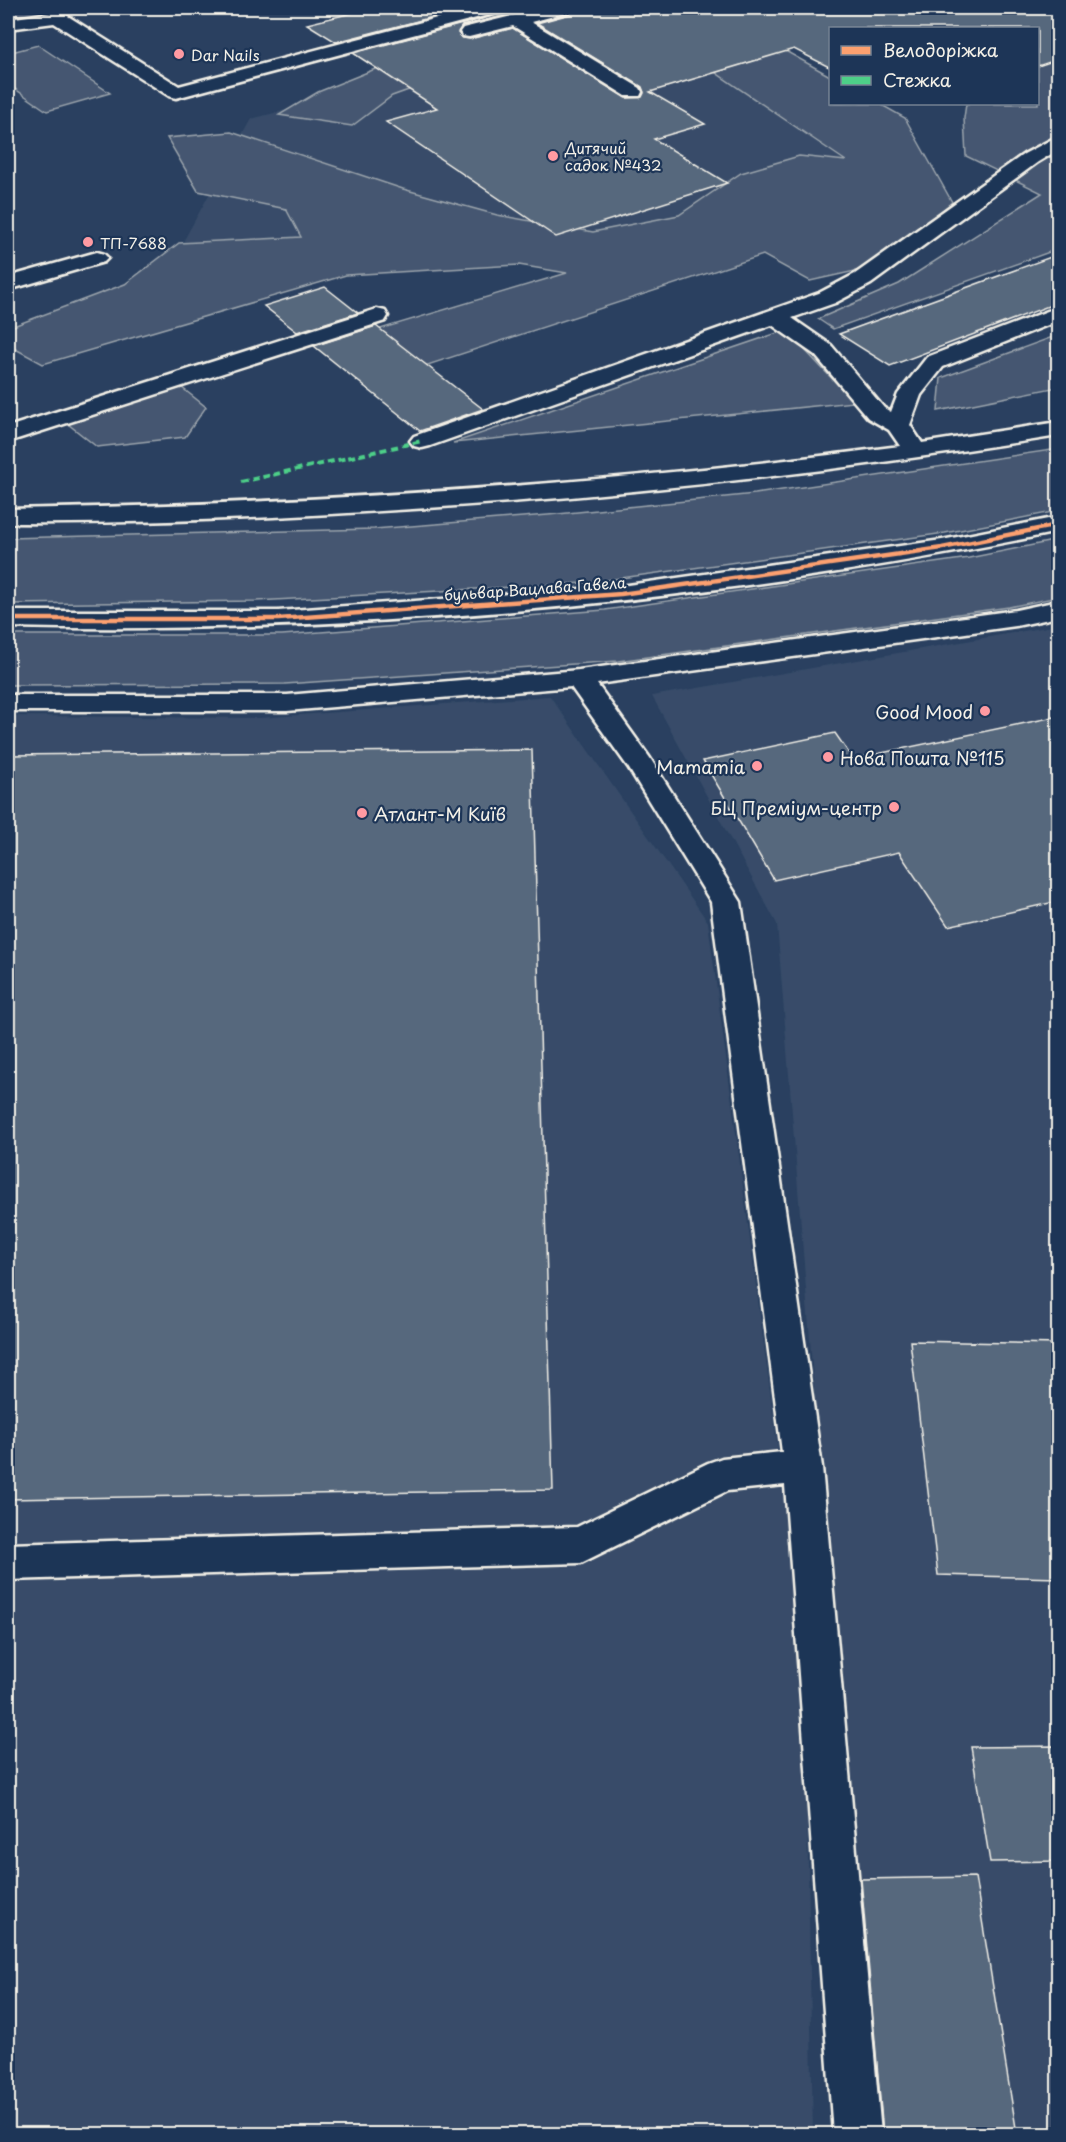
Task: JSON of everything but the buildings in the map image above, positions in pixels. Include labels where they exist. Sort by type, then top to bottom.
[{"type":"street","points":[[8,24],[57,17],[176,92],[493,8]]},
{"type":"street","points":[[364,59],[563,8]]},
{"type":"street","points":[[516,20],[633,92]]},
{"type":"street","points":[[422,441],[827,298],[862,279],[1031,158],[1059,142]]},
{"type":"street","points":[[8,284],[97,258]]},
{"type":"street","points":[[898,424],[910,394],[935,362],[1059,313]]},
{"type":"street","points":[[8,435],[377,316]]},
{"type":"street","points":[[776,317],[823,350],[876,413],[898,424],[916,452]]},
{"type":"street","points":[[8,516],[187,514],[465,500],[675,482],[916,452],[1059,429]]},
{"type":"street","name":"бульвар Вацлава Гавела","points":[[8,619],[278,619],[621,594],[942,548],[1059,525]]},
{"type":"street","points":[[8,703],[287,703],[579,678],[1016,618],[1059,609]]},
{"type":"street","points":[[579,678],[640,764],[726,902],[803,1467],[857,2134]]},
{"type":"street","points":[[8,1562],[581,1545],[722,1475],[803,1467]]},
{"type":"shaded area","points":[[8,8],[89,8],[8,22]]},
{"type":"shaded area","points":[[577,8],[647,13],[709,8],[829,75],[829,105],[882,105],[905,118],[952,202],[873,267],[810,281],[763,255],[391,377],[350,338],[567,273],[519,265],[346,275],[43,364],[8,345],[8,328],[125,284],[179,243],[301,237],[286,209],[198,191],[167,138],[231,132],[403,189],[497,215],[593,232],[679,215],[741,173],[799,156],[846,161],[710,69],[617,46],[579,59],[453,74],[392,96],[352,126],[279,115],[318,92],[410,55]]},
{"type":"shaded area","name":"Дитячий садок №432","points":[[637,19],[940,193],[757,251],[169,267],[251,119]]},
{"type":"shaded area","points":[[38,45],[110,93],[47,111],[8,84],[8,53]]},
{"type":"shaded area","points":[[1039,59],[1058,62],[1058,249],[833,329],[818,319],[899,284],[1042,193],[966,156],[964,118],[966,105],[1039,105]]},
{"type":"shaded area","points":[[786,330],[854,402],[453,443]]},
{"type":"shaded area","points":[[1058,335],[1058,387],[938,411],[941,378]]},
{"type":"shaded area","points":[[181,387],[206,407],[185,437],[97,447],[68,424]]},
{"type":"shaded area","points":[[1058,449],[1058,511],[945,533],[585,583],[256,601],[8,604],[8,538],[374,529],[548,515],[755,494]]},
{"type":"shaded area","points":[[1058,540],[1058,597],[1009,607],[618,661],[285,684],[8,685],[8,635],[282,635],[605,610],[969,558]]},
{"type":"shaded area","points":[[1058,625],[1058,2134],[873,2134],[777,924],[652,696]]},
{"type":"shaded area","points":[[550,696],[708,922],[783,1489],[806,1757],[813,2134],[8,2134],[8,716],[260,718]]},
{"type":"marked path","points":[[241,482],[422,441]]},
{"type":"cycle path","points":[[8,619],[278,619],[621,594],[942,548],[1058,525]]},
{"type":"place","name":"Dar Nails","points":[[179,54]]},
{"type":"place","name":"Дитячий садок №432","points":[[553,156]]},
{"type":"place","name":"ТП-7688","points":[[88,242]]},
{"type":"place","name":"Good Mood","points":[[985,711]]},
{"type":"place","name":"Нова Пошта №115","points":[[828,757]]},
{"type":"place","name":"Mamamia","points":[[757,766]]},
{"type":"place","name":"БЦ Преміум-центр","points":[[894,807]]},
{"type":"place","name":"Атлант-М Київ","points":[[362,813]]}]
